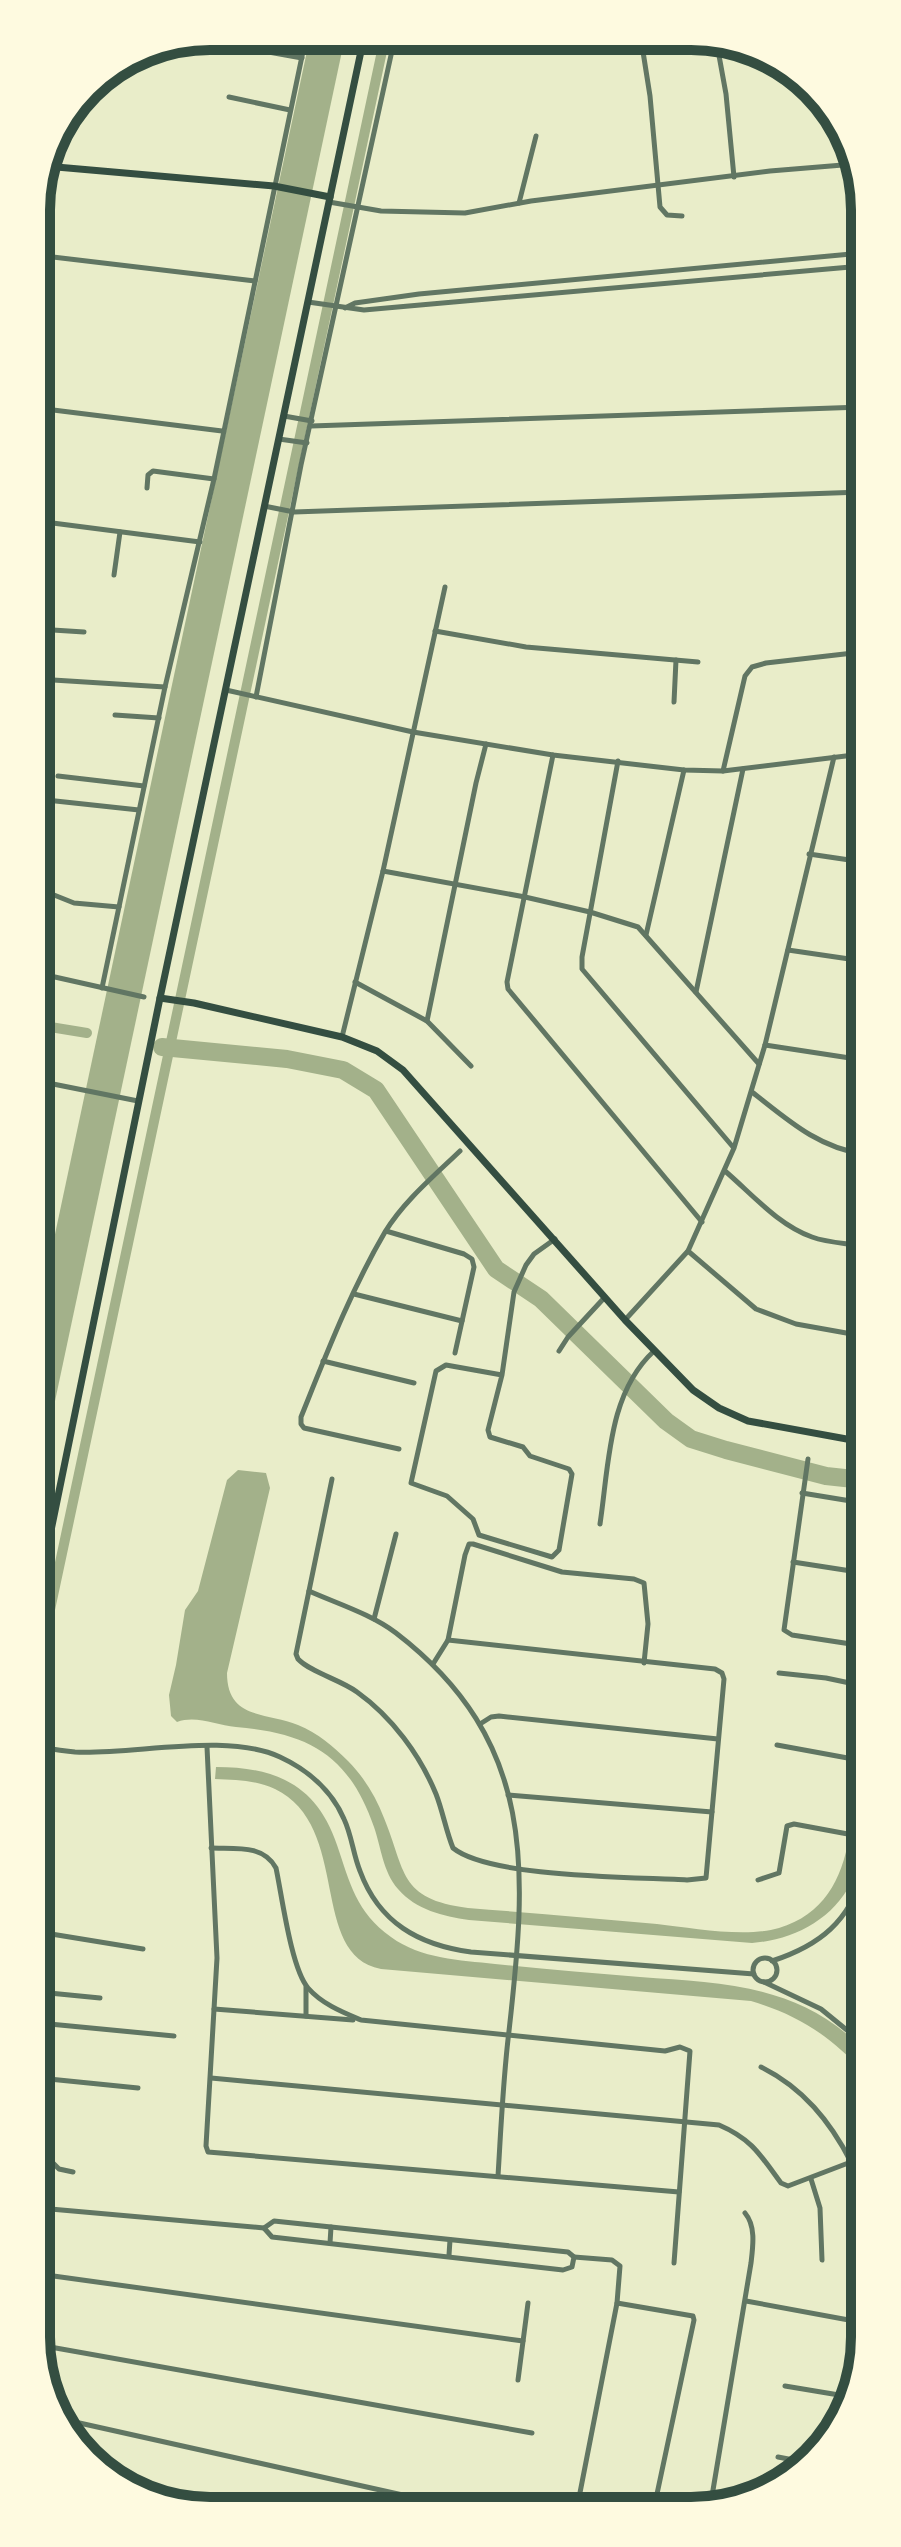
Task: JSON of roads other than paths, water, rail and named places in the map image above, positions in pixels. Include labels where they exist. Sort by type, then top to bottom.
[{"type":"main road","points":[[50,1535],[138,1101],[361,50]]},
{"type":"main road","points":[[56,167],[275,186],[330,200]]},
{"type":"main road","points":[[160,998],[342,1037],[377,1051],[403,1070],[625,1320],[693,1390],[735,1416],[776,1427],[851,1440]]},
{"type":"street","points":[[104,988],[165,687],[214,479],[304,50]]},
{"type":"street","points":[[254,696],[305,443],[392,50]]},
{"type":"street","points":[[643,50],[660,207],[667,215],[682,216]]},
{"type":"street","points":[[263,51],[302,58]]},
{"type":"street","points":[[718,52],[734,177]]},
{"type":"street","points":[[229,97],[290,110]]},
{"type":"street","points":[[519,203],[536,136]]},
{"type":"street","points":[[330,200],[343,205],[403,213],[465,213],[519,203],[845,165]]},
{"type":"street","points":[[345,308],[355,303],[419,294],[851,254]]},
{"type":"street","points":[[50,257],[255,281]]},
{"type":"street","points":[[308,302],[364,310],[851,267]]},
{"type":"street","points":[[284,416],[310,422],[851,407]]},
{"type":"street","points":[[50,410],[222,431]]},
{"type":"street","points":[[279,439],[305,443]]},
{"type":"street","points":[[147,488],[148,475],[153,471],[214,479]]},
{"type":"street","points":[[264,506],[292,512],[851,492]]},
{"type":"street","points":[[50,523],[200,542]]},
{"type":"street","points":[[114,575],[120,532]]},
{"type":"street","points":[[342,1037],[383,871],[445,587]]},
{"type":"street","points":[[50,630],[84,632]]},
{"type":"street","points":[[435,631],[526,647],[698,662]]},
{"type":"street","points":[[723,771],[745,676],[752,667],[851,653]]},
{"type":"street","points":[[674,702],[676,660]]},
{"type":"street","points":[[50,680],[165,687]]},
{"type":"street","points":[[226,690],[413,732],[553,755],[684,770],[723,771],[851,755]]},
{"type":"street","points":[[115,715],[159,718]]},
{"type":"street","points":[[427,1021],[486,744]]},
{"type":"street","points":[[553,755],[508,989],[702,1222]]},
{"type":"street","points":[[625,1320],[688,1251],[734,1148],[765,1045],[834,757]]},
{"type":"street","points":[[618,761],[582,969],[734,1148]]},
{"type":"street","points":[[696,993],[743,769]]},
{"type":"street","points":[[646,935],[684,770]]},
{"type":"street","points":[[58,776],[144,786]]},
{"type":"street","points":[[50,800],[139,810]]},
{"type":"street","points":[[809,854],[851,860]]},
{"type":"street","points":[[383,871],[525,897],[638,927],[759,1065]]},
{"type":"street","points":[[50,895],[74,903],[119,907]]},
{"type":"street","points":[[788,950],[851,959]]},
{"type":"street","points":[[50,976],[144,997]]},
{"type":"street","points":[[355,982],[427,1021],[471,1066]]},
{"type":"street","points":[[765,1045],[851,1058]]},
{"type":"street","points":[[50,1083],[138,1101]]},
{"type":"street","points":[[752,1092],[820,1142],[851,1153]]},
{"type":"street","points":[[399,1449],[304,1428],[301,1417],[323,1361],[386,1230],[427,1182],[460,1151]]},
{"type":"street","points":[[725,1171],[776,1216],[800,1232],[814,1238],[851,1244]]},
{"type":"street","points":[[386,1230],[472,1259],[474,1267],[455,1353]]},
{"type":"street","points":[[502,1375],[446,1365],[436,1371],[411,1483],[447,1496],[473,1519],[479,1535],[552,1557],[559,1550],[572,1474],[569,1469],[530,1456],[523,1447],[490,1437],[488,1430],[502,1375],[514,1292],[534,1254],[555,1239]]},
{"type":"street","points":[[688,1251],[756,1309],[796,1324],[851,1334]]},
{"type":"street","points":[[354,1294],[462,1321]]},
{"type":"street","points":[[559,1351],[583,1319],[605,1297]]},
{"type":"street","points":[[600,1524],[616,1417],[624,1392],[640,1364],[654,1351]]},
{"type":"street","points":[[323,1361],[414,1383]]},
{"type":"street","points":[[808,1459],[784,1626],[786,1632],[851,1644]]},
{"type":"street","points":[[332,1479],[296,1654],[298,1659],[358,1692],[397,1730],[427,1776],[453,1848],[469,1857],[519,1870],[687,1880],[706,1878],[724,1679],[722,1673],[715,1669],[448,1640]]},
{"type":"street","points":[[802,1493],[851,1501]]},
{"type":"street","points":[[374,1619],[396,1534]]},
{"type":"street","points":[[433,1664],[448,1640],[469,1544],[562,1572],[641,1580],[646,1589],[648,1624],[644,1663]]},
{"type":"street","points":[[793,1562],[851,1571]]},
{"type":"street","points":[[309,1591],[374,1619],[433,1664],[452,1684],[480,1724],[503,1773],[518,1837],[520,1910],[498,2176]]},
{"type":"street","points":[[779,1673],[851,1683]]},
{"type":"street","points":[[480,1724],[499,1716],[718,1739]]},
{"type":"street","points":[[777,1745],[851,1759]]},
{"type":"street","points":[[207,1747],[217,1958],[208,2152],[679,2192]]},
{"type":"street","points":[[50,1749],[75,1752],[236,1747],[268,1753],[316,1780],[343,1816],[360,1874],[380,1908],[427,1943],[446,1948],[754,1974],[764,1982],[821,2009],[851,2033]]},
{"type":"street","points":[[508,1795],[712,1812]]},
{"type":"street","points":[[758,1880],[779,1873],[787,1826],[794,1824],[851,1835]]},
{"type":"street","points":[[211,1848],[253,1850],[271,1859],[276,1868],[292,1946],[306,1986],[306,2016]]},
{"type":"street","points":[[772,1961],[800,1951],[832,1928],[851,1906]]},
{"type":"street","points":[[50,1934],[143,1949]]},
{"type":"street","points":[[754,1974],[757,1962],[764,1958],[772,1961],[776,1966],[775,1977],[764,1982]]},
{"type":"street","points":[[306,1986],[338,2011],[361,2020]]},
{"type":"street","points":[[50,1993],[100,1998]]},
{"type":"street","points":[[214,2009],[361,2020],[665,2051],[680,2047],[690,2051],[674,2263]]},
{"type":"street","points":[[50,2024],[174,2036]]},
{"type":"street","points":[[211,2078],[719,2125],[743,2136],[763,2156],[781,2183],[788,2186],[851,2162],[818,2110],[791,2084],[761,2067]]},
{"type":"street","points":[[50,2079],[138,2088]]},
{"type":"street","points":[[50,2160],[59,2169],[73,2172]]},
{"type":"street","points":[[811,2179],[820,2208],[822,2260]]},
{"type":"street","points":[[50,2209],[264,2228],[274,2221],[568,2252],[574,2257],[616,2262],[621,2272],[617,2303],[579,2497]]},
{"type":"street","points":[[712,2496],[746,2301],[752,2241],[750,2219],[745,2213]]},
{"type":"street","points":[[330,2243],[331,2227]]},
{"type":"street","points":[[264,2228],[272,2237],[563,2270],[572,2267],[574,2257]]},
{"type":"street","points":[[449,2255],[450,2240]]},
{"type":"street","points":[[50,2276],[523,2341]]},
{"type":"street","points":[[746,2301],[851,2320]]},
{"type":"street","points":[[518,2380],[528,2303]]},
{"type":"street","points":[[617,2303],[693,2316],[694,2320],[656,2497]]},
{"type":"street","points":[[50,2347],[532,2433]]},
{"type":"street","points":[[785,2386],[840,2395]]},
{"type":"street","points":[[74,2422],[412,2497]]},
{"type":"street","points":[[778,2457],[793,2460]]},
{"type":"waterway","points":[[50,1610],[382,50]]},
{"type":"waterway","points":[[50,1027],[87,1033]]},
{"type":"waterway","points":[[162,1047],[287,1059],[343,1070],[376,1090],[496,1269],[541,1299],[666,1421],[691,1439],[726,1450],[826,1476],[851,1479]]}]
